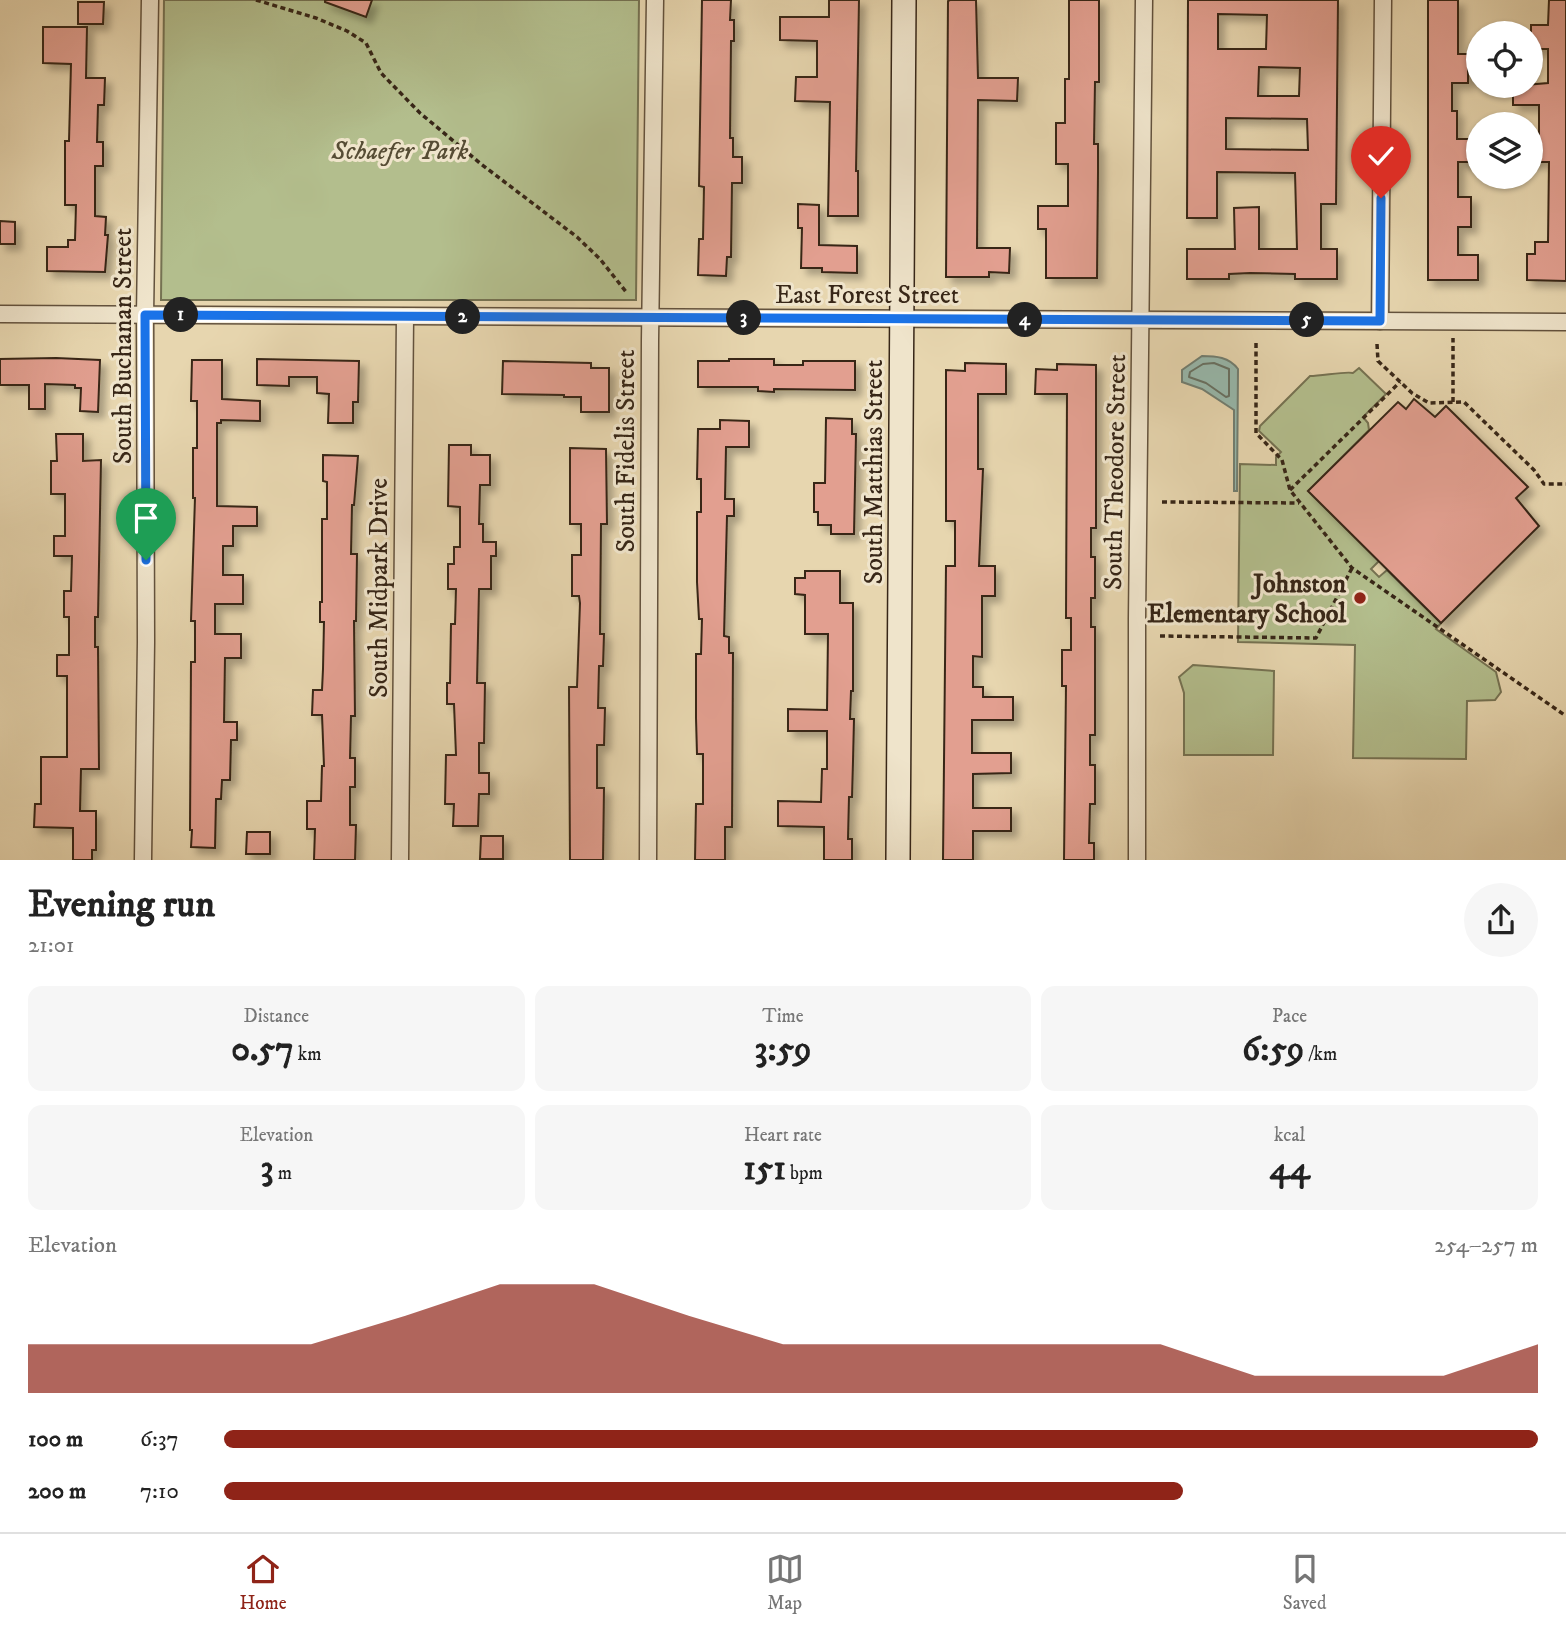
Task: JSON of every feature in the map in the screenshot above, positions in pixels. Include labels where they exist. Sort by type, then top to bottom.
[{"type":"street","name":"South Buchanan Street","points":[[143,860],[146,642],[145,315],[150,0]]},
{"type":"street","name":"South Fidelis Street","points":[[648,860],[650,317],[655,0]]},
{"type":"street","name":"South Matthias Street","points":[[898,860],[904,0]]},
{"type":"street","name":"South Theodore Street","points":[[1137,860],[1144,0]]},
{"type":"street","points":[[1380,321],[1382,0]]},
{"type":"street","name":"East Forest Street","points":[[0,314],[1566,322]]},
{"type":"street","name":"South Midpark Drive","points":[[401,860],[404,317]]},
{"type":"path","points":[[256,0],[316,18],[347,31],[366,43],[381,73],[421,113],[481,164],[577,237],[627,293]]},
{"type":"path","points":[[1452,402],[1453,321]]},
{"type":"path","points":[[1256,343],[1256,433],[1282,460],[1290,490],[1352,568],[1566,716]]},
{"type":"path","points":[[1377,344],[1378,361],[1412,393],[1429,403],[1464,402],[1534,470],[1544,484],[1566,484]]},
{"type":"path","points":[[1290,490],[1400,382]]},
{"type":"path","points":[[1161,502],[1300,503]]},
{"type":"path","points":[[1160,636],[1316,638],[1352,568]]},
{"type":"green space","name":"Schaefer Park","points":[[164,0],[639,0],[636,300],[161,300]]},
{"type":"green space","points":[[1359,368],[1386,394],[1363,417],[1369,430],[1308,491],[1379,561],[1371,569],[1379,577],[1387,570],[1441,623],[1436,629],[1496,672],[1501,692],[1495,700],[1467,701],[1466,759],[1353,758],[1355,645],[1238,642],[1240,464],[1276,465],[1276,457],[1281,452],[1259,431],[1260,426],[1310,376],[1353,373]]},
{"type":"green space","points":[[1193,665],[1274,671],[1273,755],[1184,755],[1184,693],[1179,677]]},
{"type":"water","points":[[1202,356],[1226,360],[1238,369],[1237,491],[1234,491],[1234,410],[1202,389],[1182,382],[1182,370]]},
{"type":"building","points":[[325,0],[372,0],[366,17]]},
{"type":"building","points":[[702,0],[731,0],[730,20],[734,20],[734,41],[731,41],[730,138],[733,138],[733,157],[742,157],[742,183],[732,183],[731,257],[727,257],[726,276],[698,275],[699,239],[703,239],[704,187],[699,186]]},
{"type":"building","points":[[829,0],[859,0],[856,171],[858,216],[828,216],[830,102],[795,101],[796,77],[817,77],[817,41],[780,40],[780,17],[829,17]]},
{"type":"building","points":[[950,0],[976,0],[978,78],[1018,78],[1017,101],[978,100],[977,248],[1010,248],[1009,273],[989,272],[989,277],[946,277]]},
{"type":"building","points":[[1069,0],[1099,0],[1099,82],[1095,82],[1094,144],[1098,144],[1097,278],[1046,278],[1046,229],[1038,229],[1038,206],[1068,206],[1068,164],[1056,164],[1056,123],[1065,123],[1065,79],[1069,79]]},
{"type":"building","points":[[1188,0],[1338,0],[1336,204],[1321,204],[1321,249],[1337,249],[1337,279],[1295,279],[1295,274],[1250,273],[1229,274],[1229,279],[1187,279],[1187,249],[1235,249],[1234,208],[1259,207],[1259,249],[1297,249],[1295,173],[1217,172],[1217,218],[1187,218]],"holes":[[[1218,14],[1267,15],[1266,49],[1218,49]],[[1259,67],[1300,68],[1299,96],[1258,96]],[[1226,118],[1307,119],[1308,150],[1226,149]]]},
{"type":"building","points":[[1428,0],[1458,0],[1458,54],[1466,54],[1466,83],[1452,83],[1452,111],[1457,111],[1457,139],[1466,139],[1466,162],[1458,162],[1458,197],[1471,197],[1471,227],[1458,227],[1458,255],[1478,255],[1478,280],[1428,280]]},
{"type":"building","points":[[1549,0],[1566,0],[1566,281],[1527,280],[1527,254],[1535,254],[1535,242],[1548,242],[1549,162],[1543,162],[1543,112],[1539,112],[1539,105],[1513,105],[1513,98],[1543,98],[1543,83],[1548,83],[1548,49],[1543,49],[1543,25],[1548,25]]},
{"type":"building","points":[[78,2],[104,2],[103,24],[78,24]]},
{"type":"building","points":[[43,27],[87,27],[86,78],[105,78],[104,105],[98,105],[97,142],[103,142],[103,166],[95,166],[95,216],[106,217],[105,235],[108,235],[105,272],[47,271],[47,247],[68,247],[68,240],[75,240],[76,205],[65,205],[65,141],[69,141],[71,64],[43,63]]},
{"type":"building","points":[[798,204],[819,205],[819,245],[857,246],[857,273],[822,272],[822,268],[801,268],[802,228],[798,228]]},
{"type":"building","points":[[0,221],[15,222],[15,244],[0,244]]},
{"type":"building","points":[[0,359],[100,360],[98,412],[80,411],[81,388],[75,388],[75,385],[45,384],[45,409],[29,409],[29,385],[0,385]]},
{"type":"building","points":[[257,359],[359,361],[358,402],[353,402],[353,423],[328,423],[329,394],[317,393],[317,377],[289,377],[289,386],[257,385]]},
{"type":"building","points":[[774,359],[774,365],[803,365],[803,361],[855,361],[855,390],[774,389],[774,392],[758,391],[758,387],[698,387],[698,361]]},
{"type":"building","points":[[192,360],[222,360],[222,399],[260,401],[260,421],[221,420],[221,423],[217,423],[217,506],[257,507],[257,526],[233,526],[233,546],[223,546],[223,575],[243,575],[243,604],[215,604],[215,634],[241,634],[241,658],[225,658],[224,722],[237,722],[237,740],[231,740],[230,780],[222,780],[221,799],[216,799],[215,848],[191,847],[190,830],[191,662],[195,662],[195,621],[191,621],[195,498],[193,448],[197,448],[197,401],[191,401]]},
{"type":"building","points":[[503,361],[591,363],[591,368],[609,368],[609,412],[581,412],[581,397],[502,394]]},
{"type":"building","points":[[965,363],[1006,364],[1006,394],[978,394],[978,469],[983,469],[979,566],[995,566],[995,596],[982,596],[982,657],[973,656],[973,687],[983,687],[983,697],[1013,697],[1013,720],[972,720],[972,753],[1011,753],[1011,773],[973,774],[973,808],[1011,808],[1011,831],[973,831],[973,860],[943,860],[946,566],[955,566],[955,521],[946,521],[946,370],[965,371]]},
{"type":"building","points":[[1057,364],[1096,365],[1096,528],[1091,528],[1091,557],[1095,557],[1095,598],[1091,598],[1091,627],[1095,627],[1095,735],[1090,735],[1090,765],[1095,765],[1095,804],[1090,804],[1089,843],[1094,843],[1094,860],[1064,860],[1066,686],[1062,686],[1062,650],[1071,650],[1071,618],[1066,618],[1067,394],[1035,394],[1036,369],[1057,370]]},
{"type":"building","points":[[1414,399],[1435,417],[1446,406],[1528,487],[1516,498],[1539,526],[1441,623],[1308,491],[1398,402],[1406,409]]},
{"type":"building","points":[[826,418],[852,419],[852,434],[856,434],[854,534],[831,534],[831,525],[818,525],[818,512],[814,512],[814,483],[825,483]]},
{"type":"building","points":[[720,420],[749,421],[749,447],[726,447],[725,499],[734,499],[734,516],[727,516],[724,636],[729,637],[729,653],[733,653],[732,827],[725,827],[725,860],[695,860],[696,804],[703,804],[703,754],[697,754],[696,718],[696,654],[701,654],[702,619],[699,619],[697,582],[697,512],[701,512],[701,479],[697,479],[698,429],[720,429]]},
{"type":"building","points":[[56,434],[83,434],[83,461],[101,460],[98,617],[95,617],[95,647],[98,647],[99,769],[81,769],[80,811],[96,811],[96,850],[92,850],[92,860],[73,860],[73,828],[34,827],[35,804],[41,804],[41,757],[67,757],[67,676],[57,676],[57,655],[69,655],[69,617],[64,617],[64,591],[71,591],[72,556],[54,556],[54,536],[65,536],[65,494],[51,494],[51,461],[57,461]]},
{"type":"building","points":[[449,445],[471,445],[471,455],[490,455],[490,485],[480,485],[479,524],[483,524],[483,542],[496,542],[496,556],[491,556],[491,589],[479,589],[477,683],[485,683],[484,743],[479,743],[479,773],[489,773],[489,794],[479,794],[478,826],[453,826],[454,804],[445,804],[446,755],[456,755],[454,704],[447,704],[447,683],[450,683],[451,624],[455,624],[456,589],[448,589],[448,564],[454,564],[454,547],[460,547],[460,507],[448,506]]},
{"type":"building","points":[[570,448],[606,449],[607,524],[601,524],[600,634],[604,634],[603,666],[599,666],[598,708],[605,708],[604,745],[597,745],[597,788],[604,788],[603,860],[570,860],[569,687],[577,687],[580,603],[579,596],[572,596],[572,555],[581,555],[581,524],[570,524]]},
{"type":"building","points":[[323,455],[358,456],[352,505],[351,554],[357,554],[354,621],[355,716],[351,716],[350,758],[355,758],[355,787],[350,787],[350,825],[356,825],[355,860],[314,860],[315,829],[307,829],[307,801],[321,801],[324,766],[322,715],[312,715],[313,690],[322,690],[323,669],[324,622],[320,622],[320,602],[322,519],[327,519],[327,482],[323,481]]},
{"type":"building","points":[[805,571],[840,571],[840,603],[853,603],[853,691],[850,719],[854,719],[848,839],[852,839],[852,860],[824,860],[824,827],[778,826],[778,801],[821,802],[822,769],[827,769],[827,731],[788,731],[788,709],[827,710],[828,634],[805,634],[805,595],[795,594],[795,578],[805,578]]},
{"type":"building","points":[[247,832],[270,832],[270,854],[246,854]]},
{"type":"building","points":[[481,836],[503,836],[503,859],[480,859]]},
{"type":"place","name":"Johnston Elementary School","points":[[1360,598]]},
{"type":"route","points":[[146,560],[145,315],[1380,321],[1381,198]]}]
